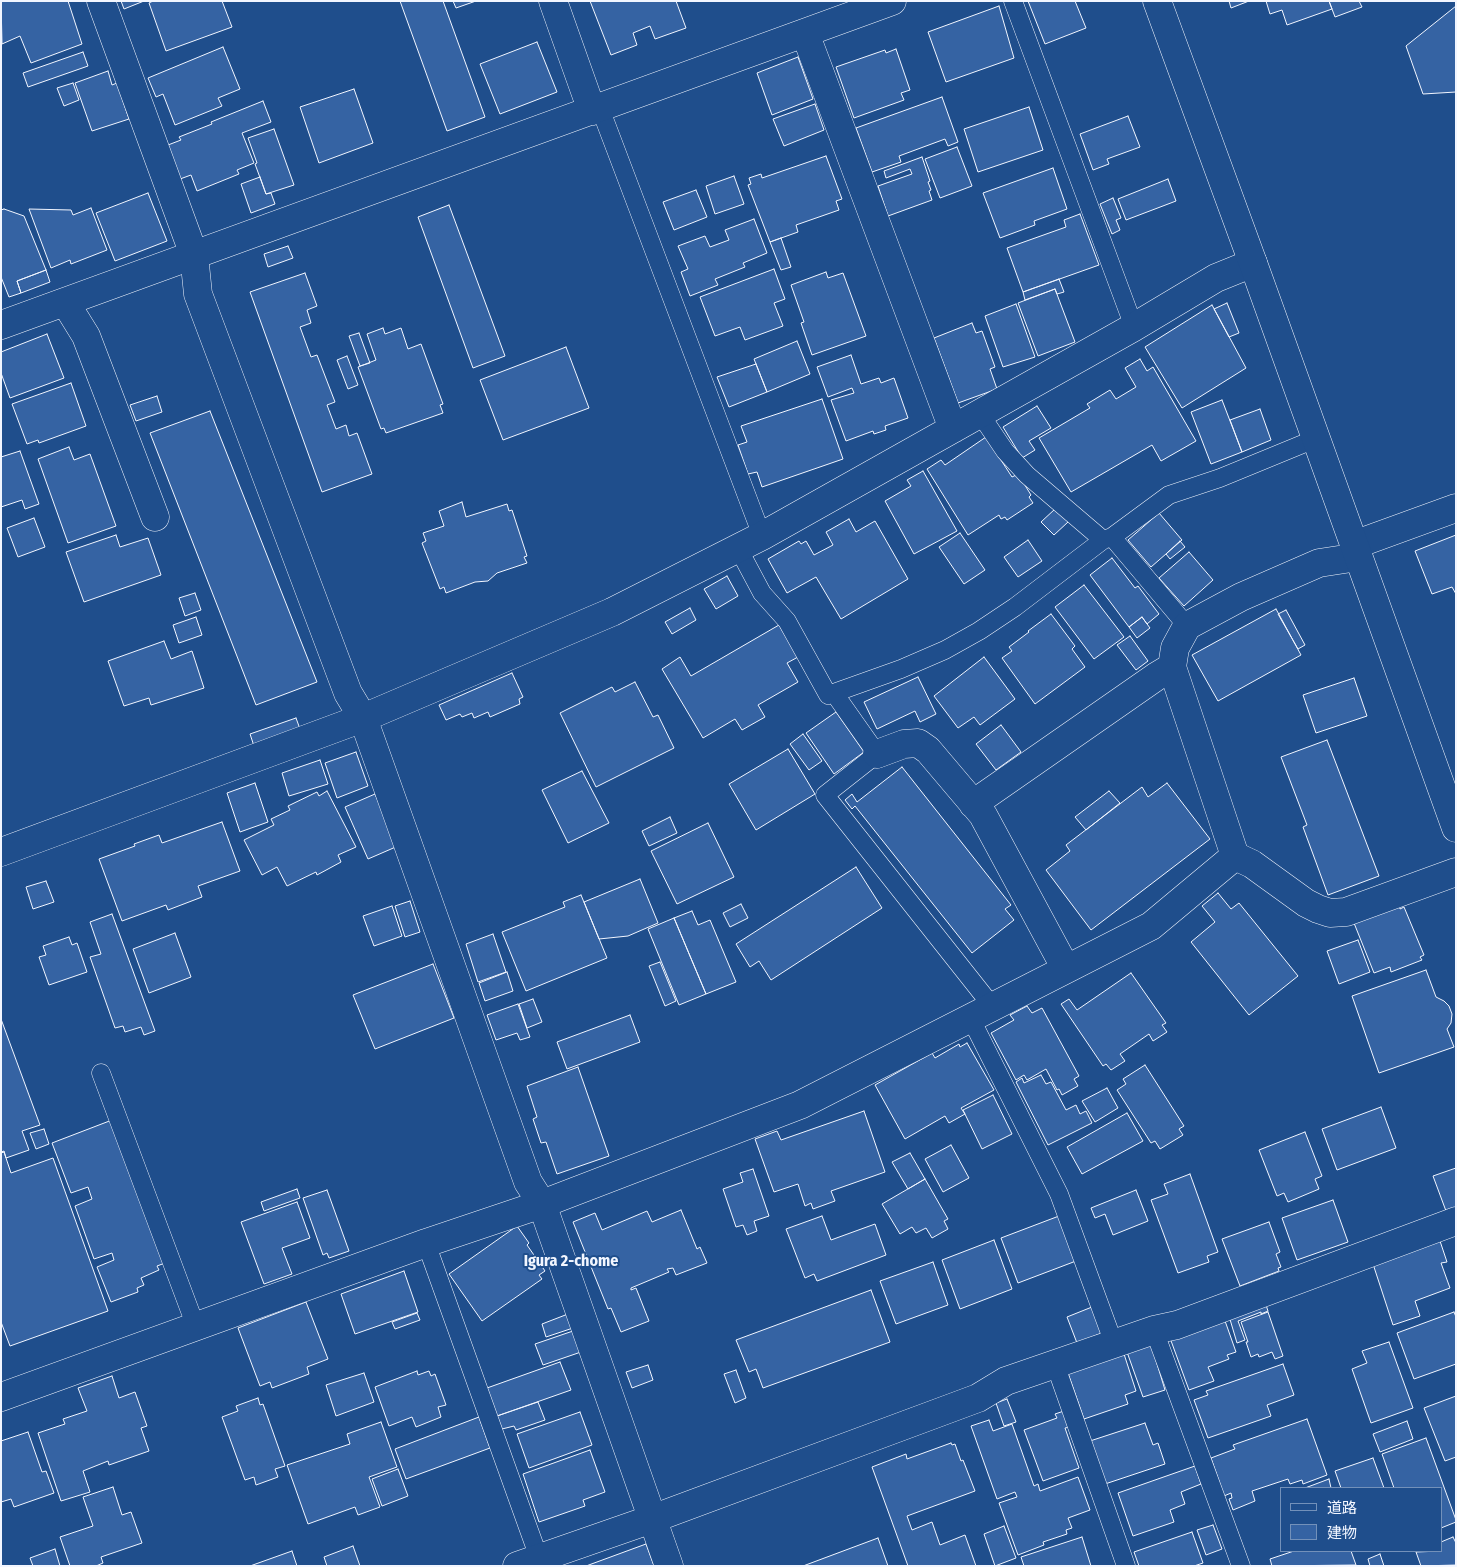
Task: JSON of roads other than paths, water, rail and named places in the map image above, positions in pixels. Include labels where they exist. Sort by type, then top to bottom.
[{"type":"street","points":[[101,1],[194,255],[198,294],[348,693],[363,718],[528,1182],[542,1204],[669,1566]]},
{"type":"street","points":[[553,1],[596,109]]},
{"type":"street","points":[[1,325],[892,1]]},
{"type":"street","points":[[1156,1],[1456,828]]},
{"type":"street","points":[[805,33],[953,429]]},
{"type":"street","points":[[1,852],[363,718],[612,612],[762,536],[1134,327],[1216,278],[1252,263]]},
{"type":"street","points":[[65,302],[86,336],[155,518]]},
{"type":"street","points":[[1456,508],[1356,551],[1319,563],[1241,597],[1187,626],[1175,648],[1172,667],[1235,856],[1252,864],[1306,903],[1330,913],[1346,912],[1456,872]]},
{"type":"street","points":[[973,804],[1172,667]]},
{"type":"street","points":[[877,754],[904,744],[918,743],[928,750],[983,815],[1066,969]]},
{"type":"street","points":[[1,1397],[426,1243],[542,1204],[800,1105],[1152,926],[1235,856]]},
{"type":"street","points":[[528,1562],[652,1519],[978,1398],[1006,1381],[1154,1330],[1176,1325],[1456,1221]]},
{"type":"lane","points":[[1013,1],[1134,327]]},
{"type":"lane","points":[[596,109],[762,536]]},
{"type":"lane","points":[[980,414],[1005,451],[1027,475],[1107,538],[1187,626]]},
{"type":"lane","points":[[738,548],[762,593],[787,621],[828,695],[901,669],[945,650],[979,632],[1169,495],[1220,478],[1316,439]]},
{"type":"lane","points":[[834,693],[877,754],[825,794],[981,1012],[1059,1194],[1114,1344]]},
{"type":"lane","points":[[101,1073],[196,1327]]},
{"type":"lane","points":[[426,1243],[528,1562]]},
{"type":"lane","points":[[1154,1330],[1241,1566]]},
{"type":"lane","points":[[1055,1364],[1126,1566]]},
{"type":"district","name":"Igura 2-chome","points":[[571,1262]]}]
